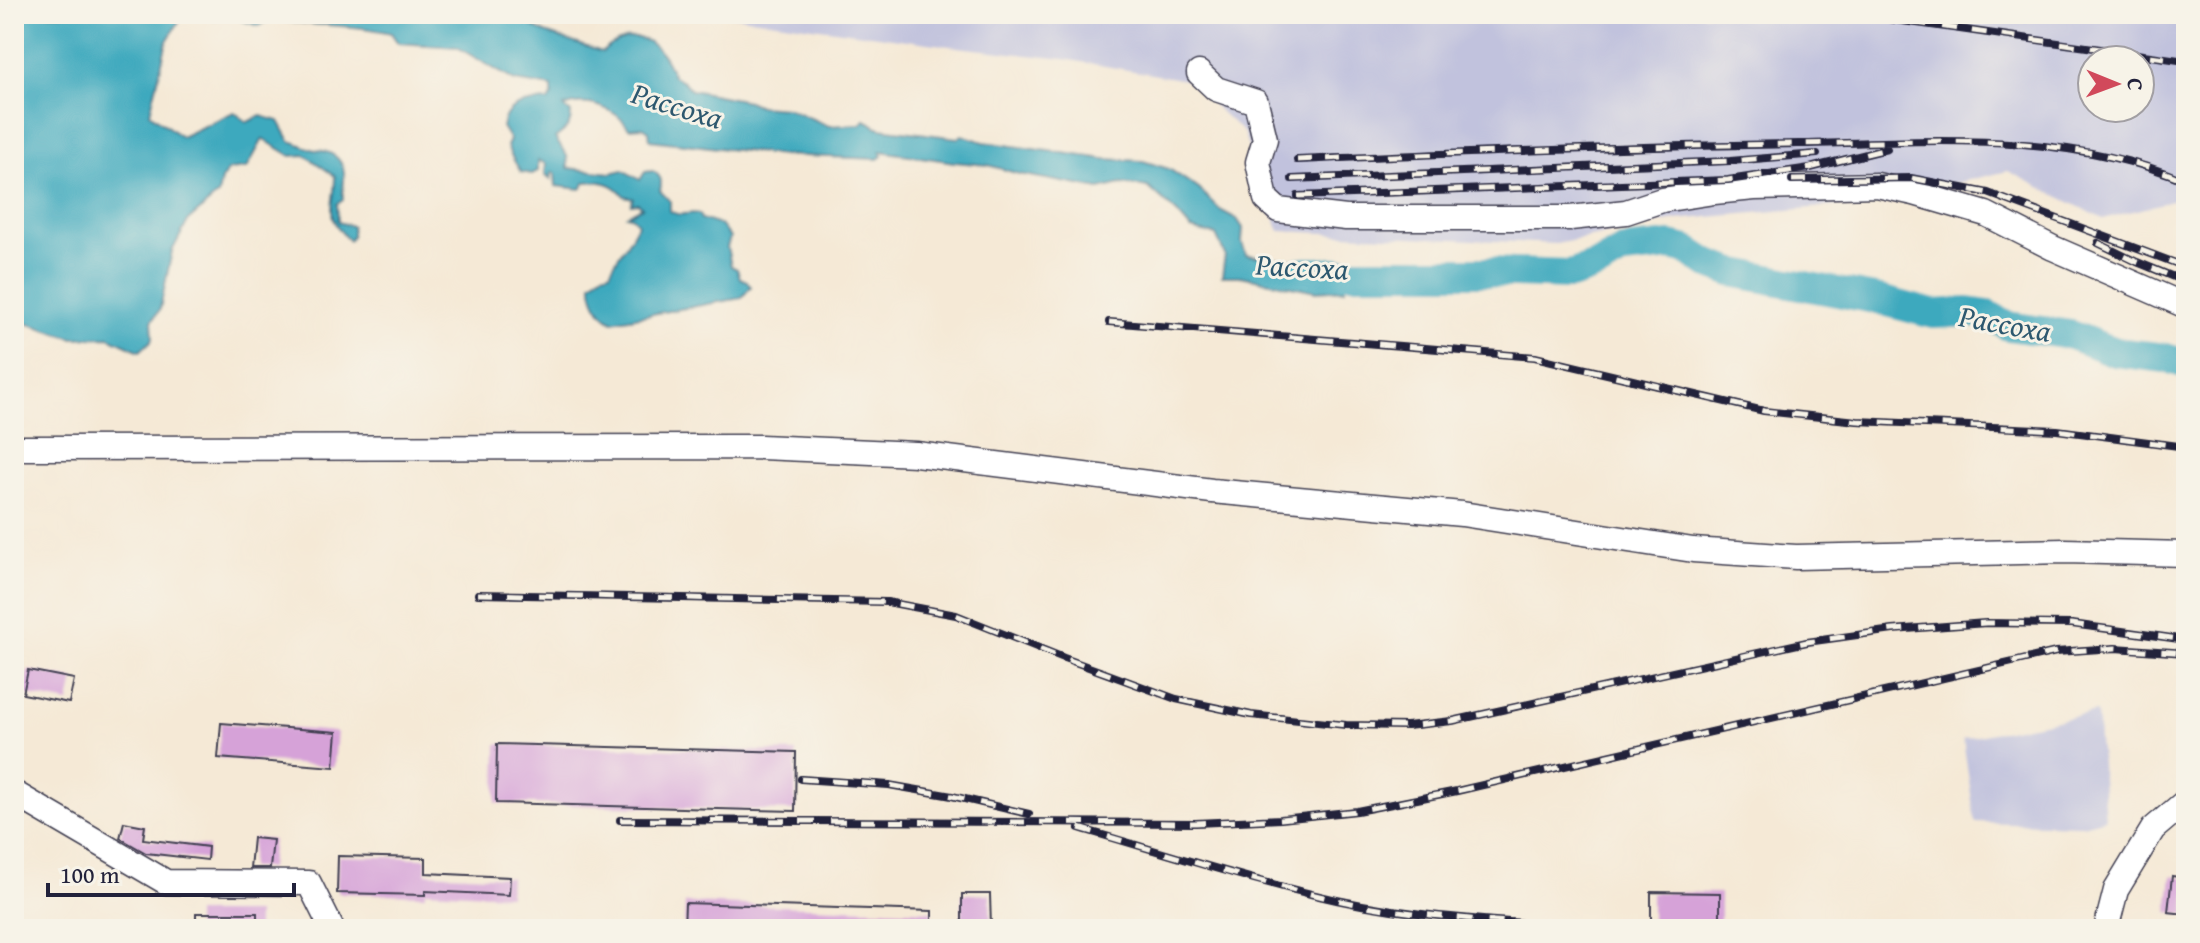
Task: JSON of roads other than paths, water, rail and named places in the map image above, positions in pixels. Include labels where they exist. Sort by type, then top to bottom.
[{"type":"street","points":[[1199,73],[1216,89],[1256,102],[1265,139],[1258,162],[1266,199],[1278,210],[1346,218],[1570,218],[1626,212],[1662,200],[1714,192],[1877,185],[1986,214],[2053,248],[2186,306]]},
{"type":"street","points":[[14,448],[761,447],[916,454],[1212,491],[1462,514],[1693,550],[1796,557],[2065,551],[2186,554]]},
{"type":"street","points":[[14,793],[166,882],[309,883],[332,929]]},
{"type":"street","points":[[2106,929],[2116,890],[2153,829],[2186,801]]},
{"type":"water","points":[[14,14],[184,14],[167,41],[150,113],[181,137],[234,112],[247,122],[261,116],[279,121],[290,141],[330,153],[341,162],[344,173],[343,200],[337,204],[338,222],[352,226],[352,236],[349,240],[333,217],[335,176],[305,155],[291,156],[263,139],[247,168],[228,170],[221,180],[218,195],[188,221],[172,251],[160,309],[152,321],[153,339],[140,351],[109,337],[73,338],[29,324],[14,323]]},
{"type":"water","points":[[200,14],[512,14],[545,33],[602,52],[625,39],[645,40],[661,53],[673,76],[691,90],[759,106],[787,108],[829,126],[860,124],[865,120],[880,128],[958,138],[962,135],[984,142],[1104,159],[1143,161],[1169,169],[1199,189],[1220,210],[1237,219],[1243,228],[1242,242],[1246,255],[1292,260],[1339,259],[1345,289],[1316,291],[1240,276],[1222,276],[1225,255],[1216,235],[1191,229],[1148,187],[1121,184],[1100,189],[988,165],[880,151],[882,156],[878,159],[778,155],[650,140],[649,131],[643,127],[629,128],[609,110],[591,104],[573,104],[564,107],[571,113],[570,122],[555,138],[567,156],[568,168],[611,173],[623,170],[640,180],[645,172],[653,171],[661,180],[660,191],[670,201],[670,211],[699,214],[701,219],[720,225],[730,238],[727,247],[731,266],[751,287],[741,298],[613,321],[597,305],[592,283],[602,274],[610,272],[638,224],[627,215],[642,207],[638,203],[631,204],[633,198],[624,196],[617,188],[603,182],[586,182],[581,189],[556,186],[555,173],[552,173],[551,179],[545,174],[546,164],[538,160],[538,171],[532,174],[521,172],[508,149],[510,140],[502,127],[513,108],[548,101],[552,96],[552,87],[515,81],[457,47],[398,43],[391,33],[271,19],[259,26],[231,17],[212,19]]},
{"type":"waterway","name":"Рассоха","points":[[1300,272],[1570,275],[1599,265],[1623,251],[1671,246],[1687,250],[1707,263],[1731,272],[1880,300],[1933,314],[1968,312],[1988,315],[2008,326],[2071,335],[2115,352],[2166,358],[2186,364]]},
{"type":"railway","points":[[1853,14],[2186,61]]},
{"type":"railway","points":[[1297,160],[1673,146],[1995,142],[2092,153],[2139,164],[2186,181]]},
{"type":"railway","points":[[1298,196],[1728,180],[1810,168],[1887,149]]},
{"type":"railway","points":[[1292,179],[1730,161],[1817,154]]},
{"type":"railway","points":[[1792,180],[1911,178],[1988,193],[2186,267]]},
{"type":"railway","points":[[2098,243],[2186,282]]},
{"type":"railway","points":[[1109,322],[1535,357],[1764,411],[1857,421],[2057,430],[2186,447]]},
{"type":"railway","points":[[478,594],[887,602],[956,615],[1176,699],[1251,715],[1346,725],[1407,726],[1452,721],[1807,642],[1893,630],[1986,623],[2072,624],[2186,640]]},
{"type":"railway","points":[[620,820],[1196,823],[1357,811],[1457,791],[2056,652],[2115,648],[2186,653]]},
{"type":"railway","points":[[801,779],[889,785],[1029,814]]},
{"type":"railway","points":[[1079,828],[1256,880],[1341,901],[1418,914],[1522,923]]}]
